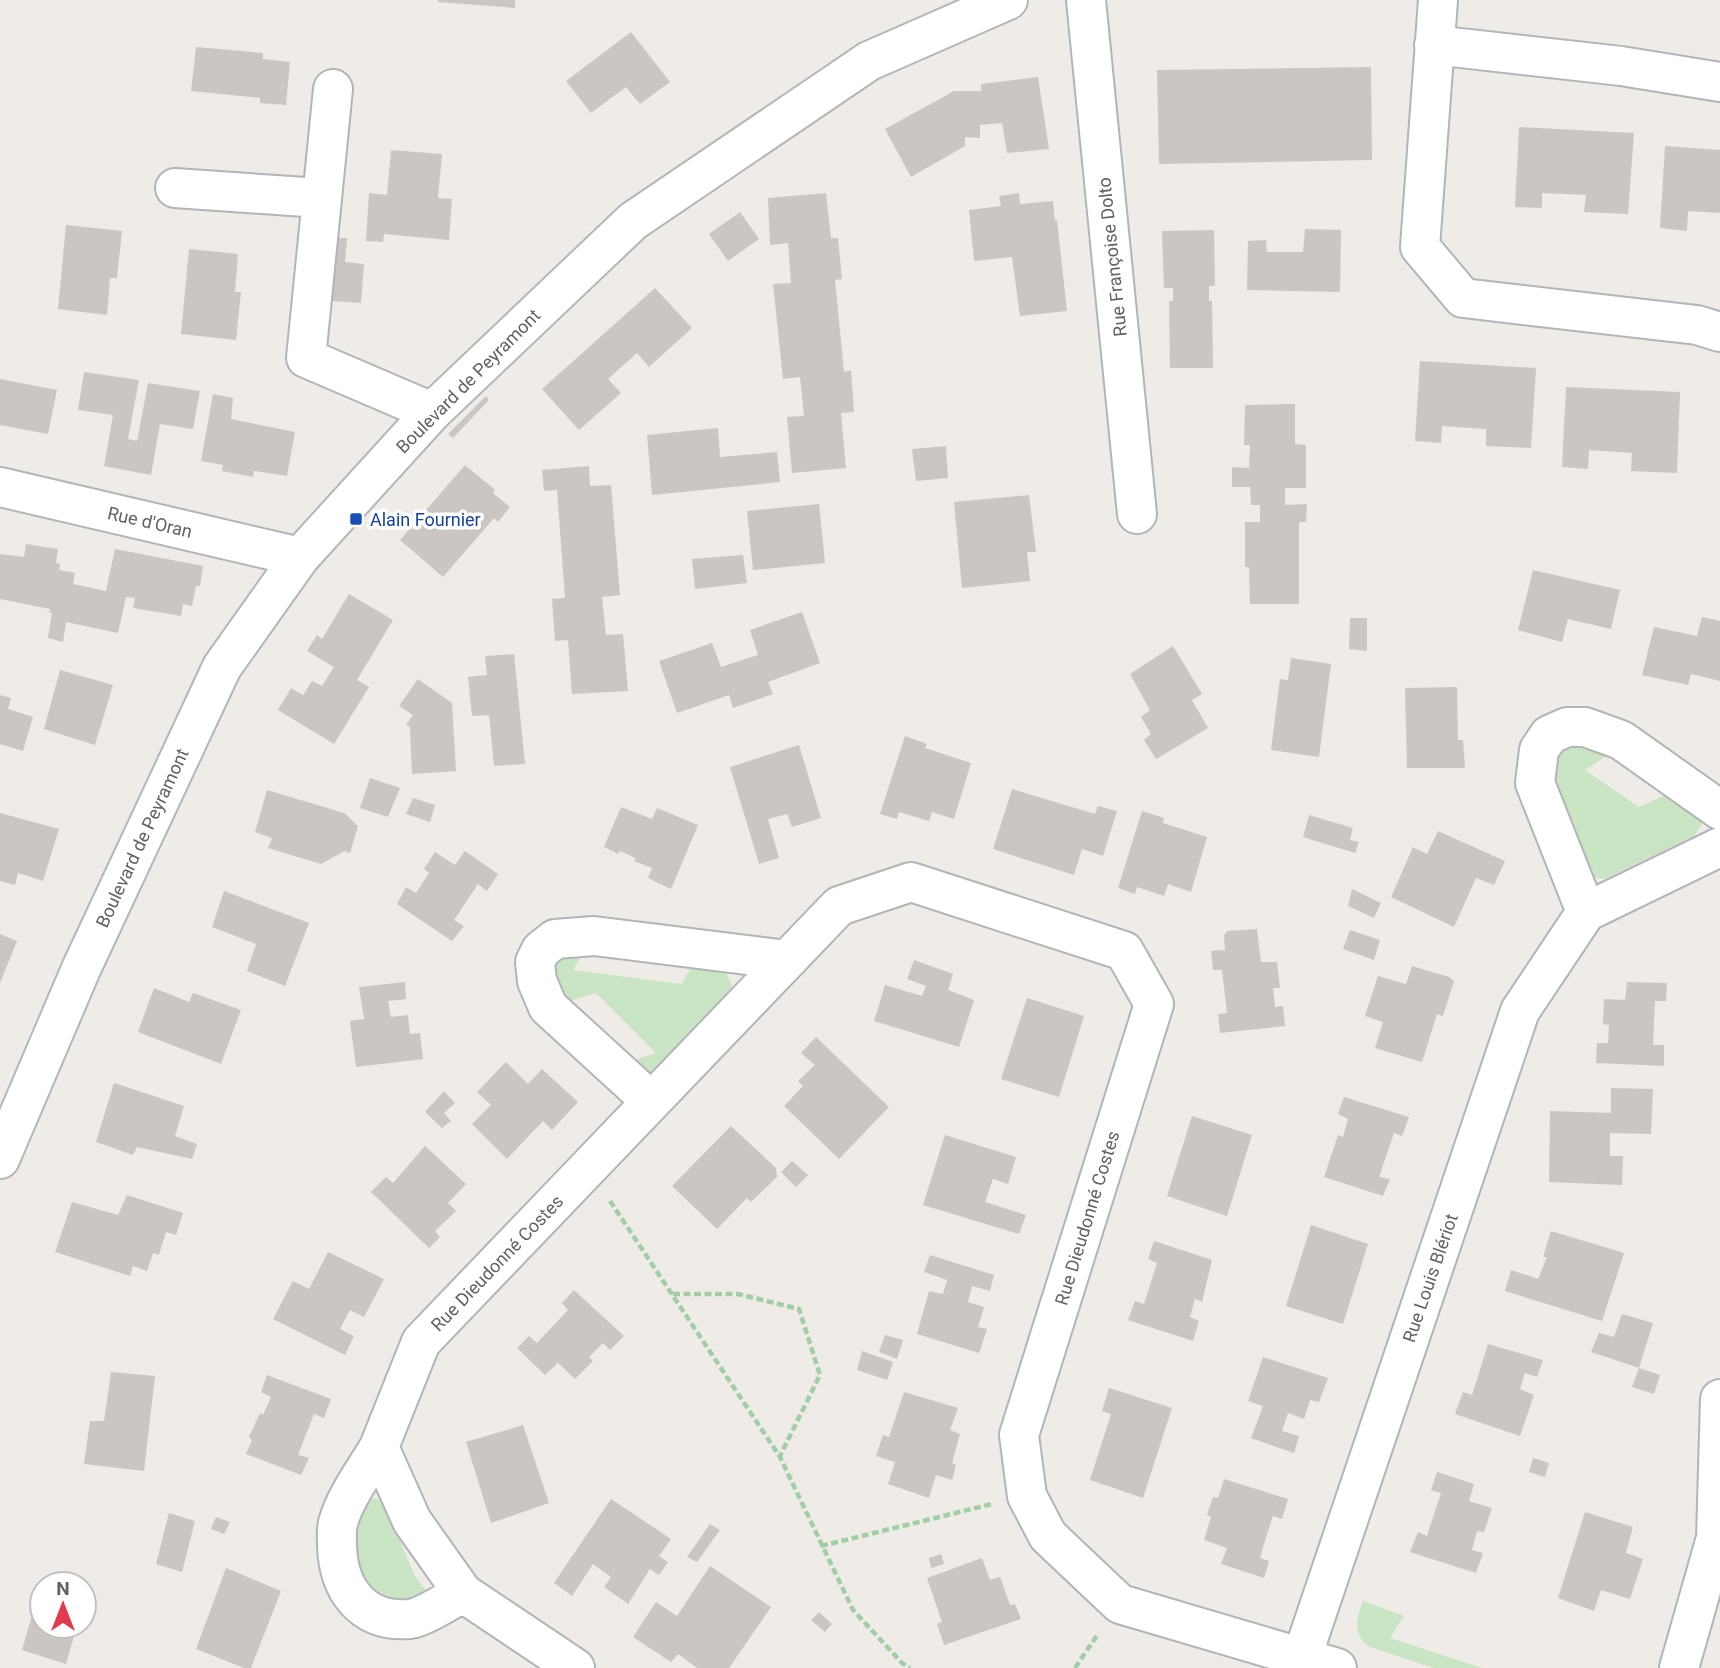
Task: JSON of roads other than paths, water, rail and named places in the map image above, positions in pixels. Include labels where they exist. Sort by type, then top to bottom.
[{"type":"street","name":"Boulevard de Peyramont","points":[[0,1159],[81,969],[222,667],[300,557],[432,412],[633,221],[869,61],[1008,0]]},
{"type":"street","name":"Rue Françoise Dolto","points":[[1086,0],[1137,514]]},
{"type":"street","points":[[1438,0],[1420,247],[1463,298],[1697,325],[1720,332]]},
{"type":"street","points":[[1434,45],[1621,66],[1720,82]]},
{"type":"street","points":[[332,89],[306,358],[432,412]]},
{"type":"street","points":[[176,188],[320,198]]},
{"type":"street","name":"Rue d'Oran","points":[[0,487],[300,557]]},
{"type":"street","points":[[1720,810],[1621,740],[1585,727],[1567,727],[1549,735],[1539,750],[1535,783],[1586,912],[1720,847]]},
{"type":"street","name":"Rue Dieudonné Costes","points":[[463,1593],[413,1619],[387,1619],[361,1606],[346,1588],[338,1564],[337,1526],[343,1510],[379,1447],[421,1342],[839,906],[911,882],[1124,951],[1154,1004],[1019,1435],[1027,1496],[1048,1536],[1120,1604],[1319,1663]]},
{"type":"street","name":"Rue Louis Blériot","points":[[1319,1663],[1520,1011],[1586,912]]},
{"type":"street","points":[[651,1101],[548,1007],[537,981],[535,962],[541,950],[555,939],[594,936],[787,960]]},
{"type":"street","points":[[1679,1668],[1716,1538],[1720,1399]]},
{"type":"street","points":[[379,1447],[412,1521],[463,1593],[575,1668]]},
{"type":"place","name":"Alain Fournier","points":[[356,519]]}]
